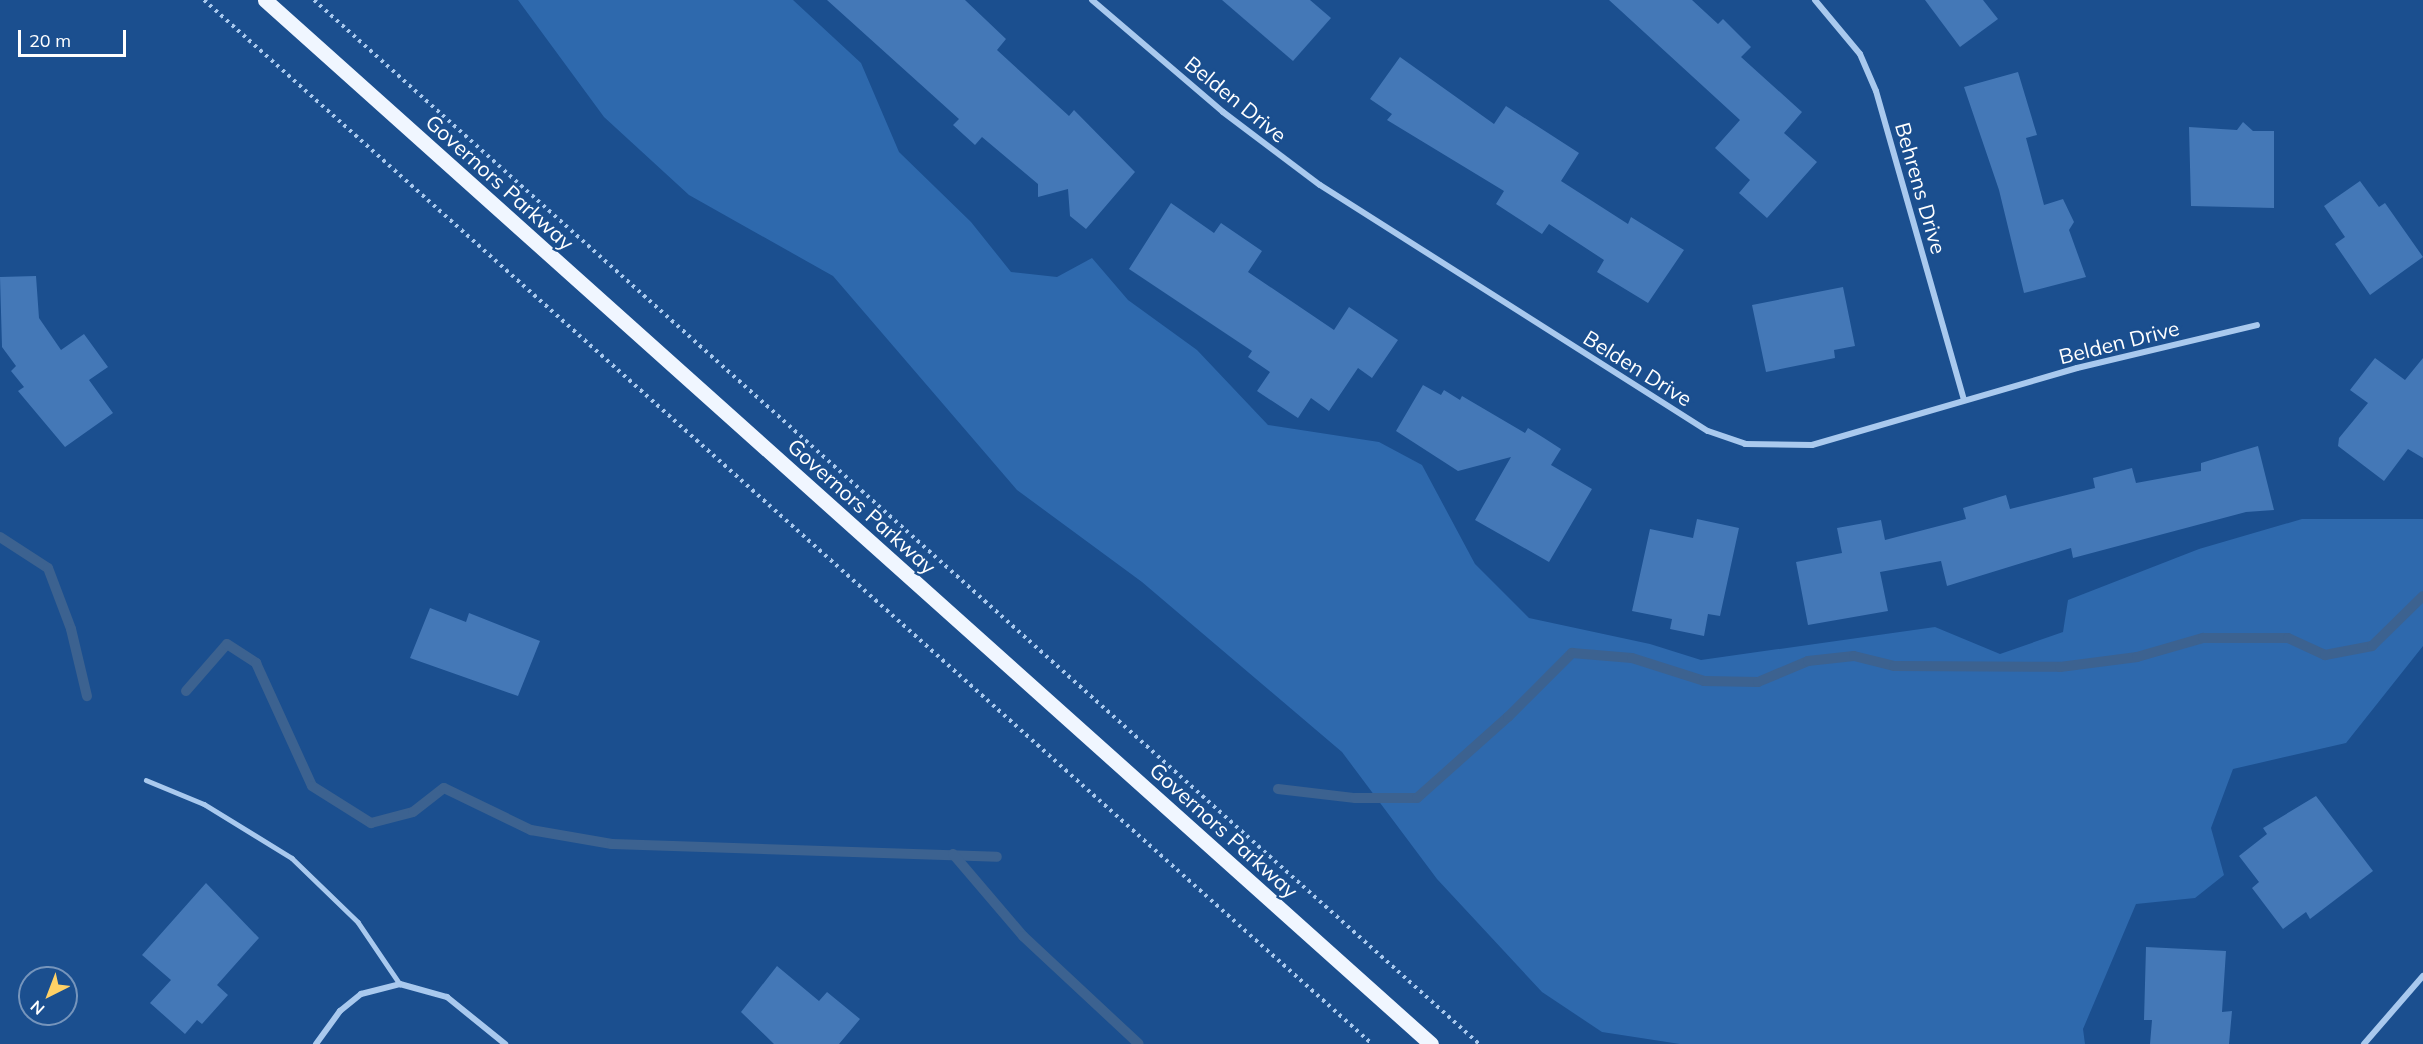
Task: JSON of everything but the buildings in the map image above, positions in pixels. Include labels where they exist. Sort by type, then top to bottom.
[{"type":"main road","name":"Governors Parkway","points":[[265,0],[1431,1044]]},
{"type":"street","name":"Belden Drive","points":[[1092,0],[1223,112],[1320,185],[1708,431],[1745,444],[1812,445],[1964,400],[2257,325]]},
{"type":"street","name":"Behrens Drive","points":[[1815,0],[1860,54],[1876,90],[1964,400]]},
{"type":"street","points":[[2364,1044],[2423,976]]},
{"type":"street","points":[[316,1044],[340,1011],[361,994],[400,984],[447,997],[506,1044]]},
{"type":"lane","points":[[146,780],[204,804],[292,858],[358,922],[400,984]]},
{"type":"path","points":[[204,0],[1372,1044]]},
{"type":"path","points":[[314,0],[1479,1044]]},
{"type":"shaded area","points":[[518,0],[793,0],[861,63],[899,152],[971,222],[1011,272],[1057,277],[1092,258],[1128,300],[1197,350],[1268,425],[1379,442],[1422,465],[1475,564],[1529,618],[1650,644],[1701,660],[1935,627],[2000,654],[2063,632],[2068,600],[2199,549],[2302,519],[2423,519],[2423,646],[2346,743],[2233,769],[2211,828],[2224,875],[2195,898],[2136,904],[2083,1029],[2085,1044],[1680,1044],[1602,1032],[1542,992],[1437,879],[1342,752],[1142,582],[1017,490],[833,276],[689,195],[604,117]]},
{"type":"waterway","points":[[0,537],[48,568],[71,629],[87,696]]},
{"type":"waterway","points":[[1278,789],[1355,798],[1417,798],[1508,717],[1572,653],[1632,658],[1704,681],[1758,682],[1808,661],[1854,656],[1894,666],[2060,667],[2137,657],[2203,638],[2288,638],[2325,655],[2372,646],[2423,596]]},
{"type":"waterway","points":[[186,691],[227,644],[256,663],[312,786],[371,823],[413,812],[444,788],[531,830],[612,844],[997,857]]},
{"type":"waterway","points":[[953,854],[1023,936],[1139,1044]]}]
